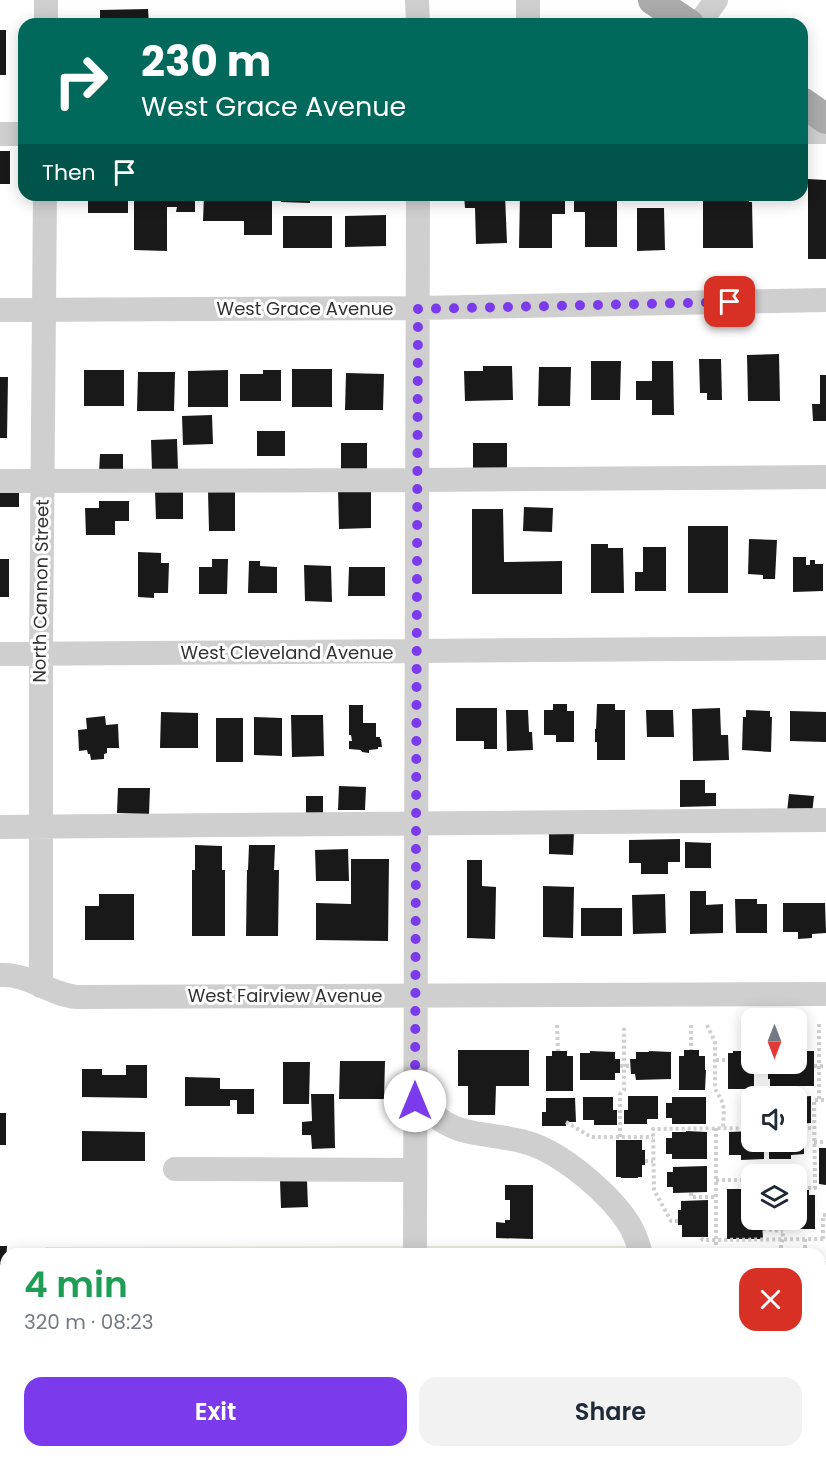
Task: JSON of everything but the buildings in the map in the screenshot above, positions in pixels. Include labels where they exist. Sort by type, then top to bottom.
[{"type":"main road","points":[[653,0],[680,18]]},
{"type":"main road","points":[[808,106],[826,118]]},
{"type":"street","points":[[46,0],[46,18]]},
{"type":"street","points":[[417,0],[417,18]]},
{"type":"street","points":[[528,0],[528,18]]},
{"type":"street","points":[[703,18],[716,0]]},
{"type":"street","points":[[808,132],[826,132]]},
{"type":"street","points":[[0,134],[18,134]]},
{"type":"street","name":"North Cannon Street","points":[[41,986],[45,201]]},
{"type":"street","points":[[415,1248],[418,201]]},
{"type":"street","name":"West Grace Avenue","points":[[0,310],[418,309],[826,300]]},
{"type":"street","points":[[0,482],[826,477]]},
{"type":"street","name":"West Cleveland Avenue","points":[[0,654],[826,648]]},
{"type":"street","points":[[0,827],[826,820]]},
{"type":"street","name":"West Fairview Avenue","points":[[0,975],[18,976],[62,996],[77,998],[826,994]]},
{"type":"street","points":[[415,1101],[450,1126],[521,1141],[556,1155],[586,1178],[617,1208],[633,1231],[639,1248]]},
{"type":"street","points":[[175,1169],[414,1170]]},
{"type":"path","points":[[819,1024],[816,1066],[819,1100]]},
{"type":"path","points":[[557,1025],[558,1051]]},
{"type":"path","points":[[620,1137],[620,1094],[624,1090],[622,1066],[624,1025]]},
{"type":"path","points":[[691,1025],[691,1050]]},
{"type":"path","points":[[707,1025],[715,1042],[715,1088],[723,1105],[723,1128]]},
{"type":"path","points":[[716,1060],[728,1060]]},
{"type":"path","points":[[622,1066],[631,1066]]},
{"type":"path","points":[[816,1066],[826,1066]]},
{"type":"path","points":[[807,1188],[815,1188],[817,1179],[814,1100],[826,1100]]},
{"type":"path","points":[[566,1122],[591,1137],[653,1137]]},
{"type":"path","points":[[716,1128],[716,1248]]},
{"type":"path","points":[[678,1221],[671,1221],[654,1190],[653,1129],[741,1128]]},
{"type":"path","points":[[807,1128],[814,1128]]},
{"type":"path","points":[[814,1142],[826,1142]]},
{"type":"path","points":[[645,1161],[654,1161]]},
{"type":"path","points":[[716,1180],[741,1180]]},
{"type":"path","points":[[691,1193],[691,1197],[716,1197]]},
{"type":"path","points":[[701,1238],[703,1240],[825,1239],[824,1215],[826,1215]]},
{"type":"path","points":[[773,1230],[783,1231],[782,1248]]},
{"type":"path","points":[[806,1239],[806,1248]]},
{"type":"green space","points":[[628,1246],[628,1248],[45,1248]]},
{"type":"route","points":[[415,1101],[418,309],[730,302]]}]
